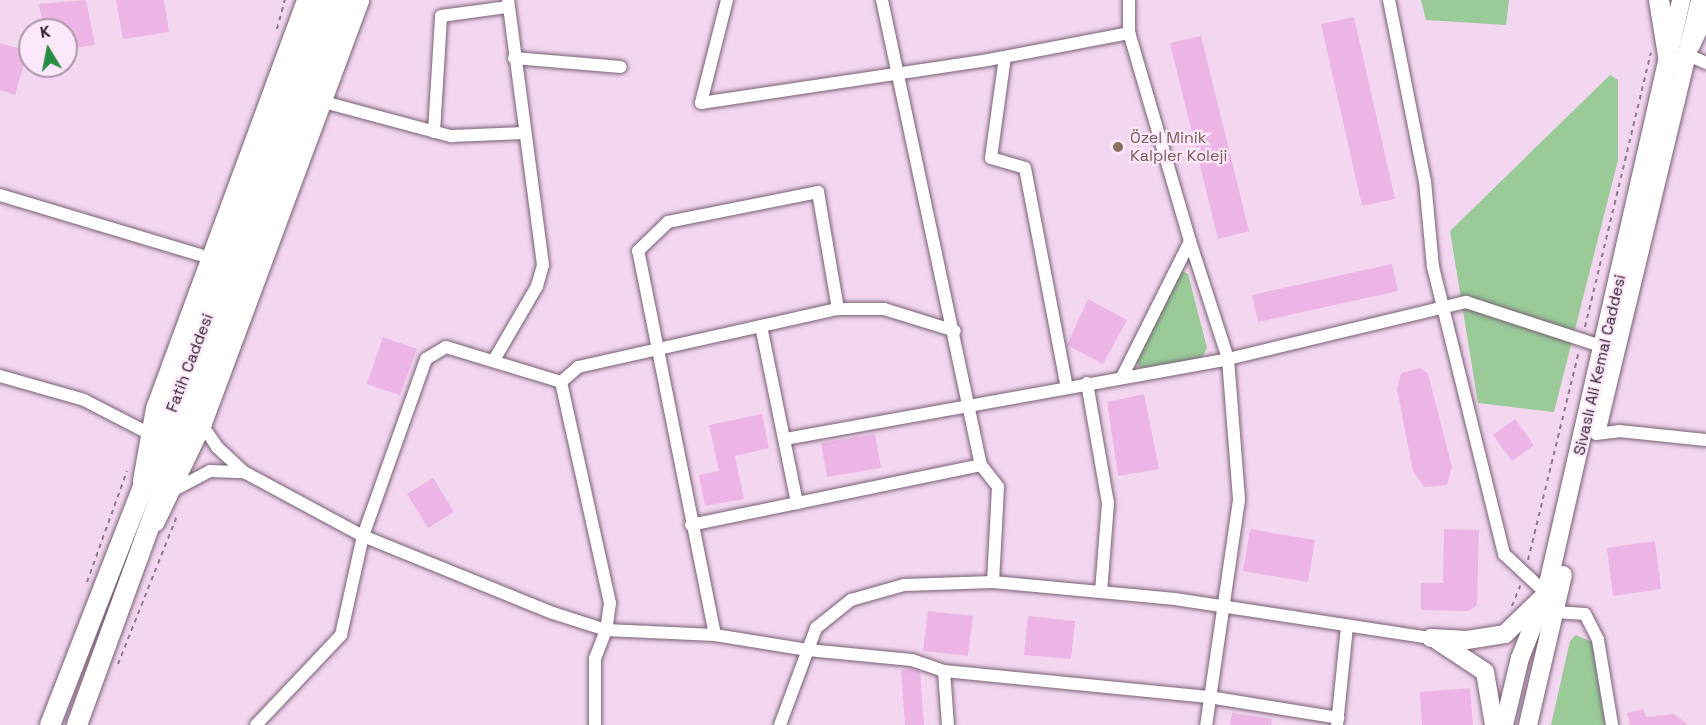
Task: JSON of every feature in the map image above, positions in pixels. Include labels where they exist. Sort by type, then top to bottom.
[{"type":"highway","points":[[287,0],[293,37]]},
{"type":"highway","points":[[144,481],[150,434],[308,0]]},
{"type":"highway","points":[[154,521],[175,502],[201,423],[320,101],[354,2]]},
{"type":"main road","name":"Fatih Caddesi","points":[[50,725],[325,0]]},
{"type":"main road","points":[[1659,0],[1682,54]]},
{"type":"main road","name":"Sivaslı Ali Kemal Caddesi","points":[[1528,725],[1682,54],[1681,0]]},
{"type":"main road","name":"Sivaslı Ali Kemal Caddesi","points":[[1504,725],[1520,658],[1546,593],[1604,347],[1682,54],[1700,0]]},
{"type":"main road","name":"Fatih Caddesi","points":[[77,725],[154,521],[178,438],[354,2]]},
{"type":"main road","points":[[1682,54],[1706,11]]},
{"type":"main road","points":[[1431,638],[1500,635],[1546,593]]},
{"type":"main road","points":[[1431,638],[1485,672],[1494,725]]},
{"type":"street","points":[[727,0],[701,103],[1005,57],[1129,33]]},
{"type":"street","points":[[882,0],[901,73],[981,465],[998,487],[993,582]]},
{"type":"street","points":[[1129,0],[1129,33],[1190,241],[1228,359],[1239,501],[1206,725]]},
{"type":"street","points":[[1389,0],[1425,181],[1433,267],[1504,554],[1546,593]]},
{"type":"street","points":[[434,132],[441,16],[508,3],[543,266],[537,286],[494,360]]},
{"type":"street","points":[[1682,54],[1706,63]]},
{"type":"street","points":[[1005,57],[991,158],[1024,168],[1067,388]]},
{"type":"street","points":[[514,58],[621,66]]},
{"type":"street","points":[[320,101],[451,136],[524,133]]},
{"type":"street","points":[[715,635],[691,525],[661,352],[638,251],[668,222],[818,192],[838,309]]},
{"type":"street","points":[[0,195],[200,255]]},
{"type":"street","points":[[1122,377],[1190,241]]},
{"type":"street","points":[[785,439],[1228,359],[1466,302],[1604,347]]},
{"type":"street","points":[[561,382],[578,367],[661,352],[838,309],[884,309],[955,331]]},
{"type":"street","points":[[761,326],[797,503]]},
{"type":"street","points":[[260,724],[341,635],[363,536],[426,359],[446,346],[561,382]]},
{"type":"street","points":[[0,376],[84,400],[150,434]]},
{"type":"street","points":[[561,382],[610,603],[606,630],[595,658],[595,725]]},
{"type":"street","points":[[1087,383],[1108,503],[1101,592]]},
{"type":"street","points":[[201,423],[217,447],[244,472],[363,536],[606,630],[715,635],[808,650],[912,660],[944,671],[1209,698],[1337,722],[1347,626]]},
{"type":"street","points":[[1596,434],[1619,431],[1706,440]]},
{"type":"street","points":[[691,525],[981,465]]},
{"type":"street","points":[[175,502],[210,471],[244,472]]},
{"type":"street","points":[[780,725],[816,628],[851,600],[904,585],[993,582],[1101,592],[1223,607],[1431,638]]},
{"type":"street","points":[[1555,612],[1585,614],[1598,640],[1612,725]]},
{"type":"street","points":[[944,671],[948,725]]},
{"type":"path","points":[[1500,635],[1525,573],[1651,51]]},
{"type":"path","points":[[114,672],[175,502]]},
{"type":"green space","points":[[1421,0],[1509,0],[1506,25],[1426,20]]},
{"type":"green space","points":[[1610,75],[1618,80],[1618,160],[1554,412],[1478,403],[1450,231]]},
{"type":"green space","points":[[1180,270],[1188,274],[1207,348],[1202,358],[1140,368],[1135,360]]},
{"type":"green space","points":[[1576,635],[1592,642],[1605,725],[1551,725],[1570,641]]},
{"type":"building","points":[[86,0],[95,45],[78,47],[78,18],[42,18],[39,4]]},
{"type":"building","points":[[116,0],[164,0],[169,32],[123,39]]},
{"type":"building","points":[[1354,17],[1395,199],[1362,206],[1321,24]]},
{"type":"building","points":[[1201,36],[1249,231],[1218,239],[1170,43]]},
{"type":"building","points":[[0,43],[18,48],[18,78],[20,78],[15,95],[0,90]]},
{"type":"building","points":[[1392,264],[1398,291],[1258,322],[1252,295]]},
{"type":"building","points":[[1088,299],[1127,320],[1103,364],[1067,345]]},
{"type":"building","points":[[383,337],[417,349],[400,395],[367,384]]},
{"type":"building","points":[[1421,368],[1428,374],[1452,467],[1447,485],[1424,487],[1413,471],[1397,389],[1401,373]]},
{"type":"building","points":[[1144,394],[1159,469],[1118,476],[1107,402]]},
{"type":"building","points":[[762,414],[769,448],[735,456],[744,499],[705,506],[699,475],[719,471],[709,425]]},
{"type":"building","points":[[1515,419],[1534,445],[1512,461],[1493,435]]},
{"type":"building","points":[[875,434],[881,468],[827,477],[821,443]]},
{"type":"building","points":[[433,478],[454,512],[428,528],[407,494]]},
{"type":"building","points":[[1250,529],[1315,540],[1308,582],[1243,571]]},
{"type":"building","points":[[1444,529],[1479,530],[1477,605],[1469,611],[1421,610],[1421,583],[1443,583]]},
{"type":"building","points":[[1655,541],[1661,589],[1613,596],[1607,548]]},
{"type":"building","points":[[928,611],[973,616],[968,656],[923,651]]},
{"type":"building","points":[[1028,616],[1075,621],[1071,659],[1024,655]]},
{"type":"building","points":[[901,670],[920,671],[924,725],[905,725]]},
{"type":"building","points":[[1470,688],[1473,725],[1422,725],[1420,692]]},
{"type":"building","points":[[1643,709],[1646,717],[1674,714],[1688,725],[1630,725],[1627,713]]},
{"type":"building","points":[[1232,713],[1272,719],[1271,725],[1230,725]]},
{"type":"place","name":"Özel Minik Kalpler Koleji","points":[[1118,147]]}]
